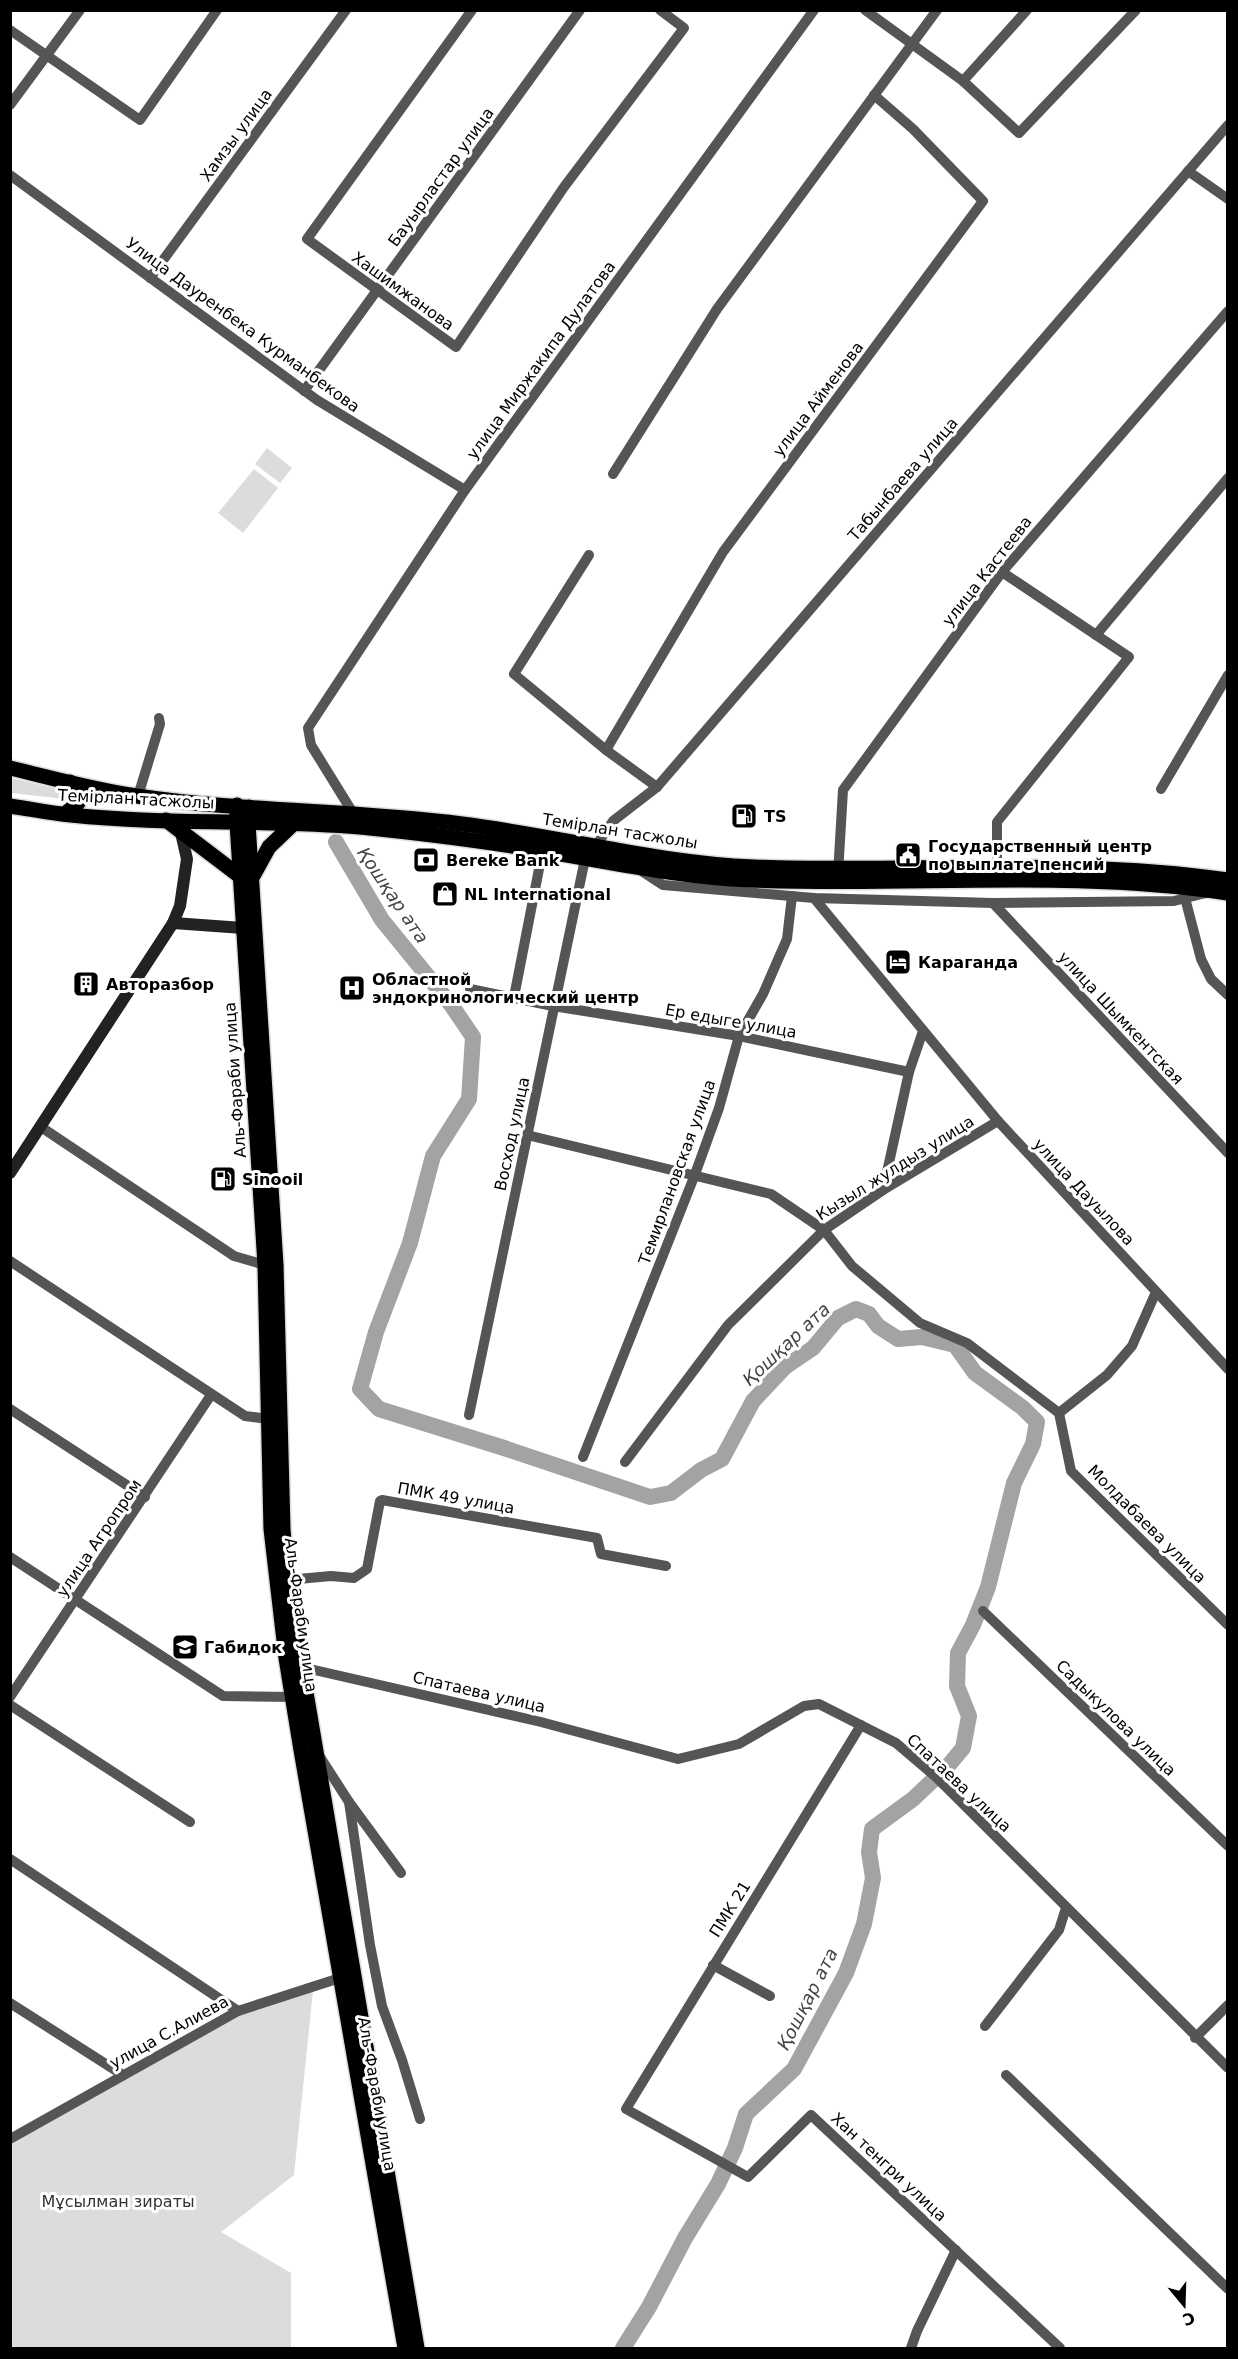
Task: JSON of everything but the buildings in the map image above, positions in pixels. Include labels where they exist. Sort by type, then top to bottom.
[{"type":"main road","name":"Темірлан тасжолы","points":[[10,768],[138,796],[462,824],[651,857],[838,875],[1136,883],[1220,892]]},
{"type":"main road","points":[[65,814],[78,803],[76,792],[70,782]]},
{"type":"main road","name":"Темірлан тасжолы","points":[[10,806],[65,814],[356,827],[460,838],[637,868],[744,880],[997,867],[1137,869],[1227,880]]},
{"type":"main road","name":"Аль-Фараби улица","points":[[243,806],[242,823],[276,1265],[283,1529],[294,1666],[294,1697],[417,2349]]},
{"type":"main road","points":[[166,820],[181,833],[247,876],[269,848],[292,825]]},
{"type":"main road","points":[[10,1173],[172,923],[180,906],[187,859],[181,833]]},
{"type":"main road","name":"Аль-Фараби улица","points":[[247,876],[243,928],[265,1265],[271,1529],[294,1666],[314,1749],[346,1976],[405,2349]]},
{"type":"main road","points":[[172,923],[243,928]]},
{"type":"street","points":[[10,105],[80,10]]},
{"type":"street","points":[[10,30],[140,120],[217,10]]},
{"type":"street","name":"Хамзы улица","points":[[150,278],[346,10]]},
{"type":"street","name":"Хашимжанова","points":[[472,10],[307,239],[456,347],[564,187],[684,28],[660,10]]},
{"type":"street","name":"Бауырластар улица","points":[[304,391],[580,10]]},
{"type":"street","name":"улица Миржакипа Дулатова","points":[[353,813],[311,745],[308,728],[465,490],[814,10]]},
{"type":"street","points":[[865,10],[963,81],[1019,133],[1136,10]]},
{"type":"street","points":[[613,474],[717,309],[937,10]]},
{"type":"street","points":[[963,81],[1027,10]]},
{"type":"street","name":"улица Айменова","points":[[606,750],[723,552],[983,201],[913,129],[874,96]]},
{"type":"street","name":"Табынбаева улица","points":[[595,847],[613,821],[657,787],[1227,124]]},
{"type":"street","points":[[1188,171],[1227,199]]},
{"type":"street","name":"Улица Дауренбека Курманбекова","points":[[10,175],[304,391],[465,490]]},
{"type":"street","name":"улица Кастеева","points":[[838,875],[843,790],[1002,572],[1227,311]]},
{"type":"street","points":[[1096,635],[1227,478]]},
{"type":"street","points":[[589,555],[514,674],[606,750],[657,787]]},
{"type":"street","points":[[997,867],[998,822],[1128,657],[1002,572]]},
{"type":"street","points":[[1161,789],[1227,675]]},
{"type":"street","points":[[138,796],[160,724],[159,718]]},
{"type":"street","name":"Восход улица","points":[[469,1415],[585,859]]},
{"type":"street","points":[[637,868],[663,885],[814,898],[993,903],[1174,901],[1220,892]]},
{"type":"street","points":[[514,997],[539,869]]},
{"type":"street","name":"Темирлановская улица","points":[[583,1457],[694,1177],[719,1108],[739,1036],[763,994],[787,939],[792,896]]},
{"type":"street","name":"улица Дауылова","points":[[814,898],[998,1121],[1227,1369]]},
{"type":"street","points":[[1185,898],[1201,959],[1211,979],[1227,995]]},
{"type":"street","name":"улица Шымкентская","points":[[993,903],[1227,1153]]},
{"type":"street","name":"Ер едыге улица","points":[[470,988],[553,1006],[739,1036],[909,1072]]},
{"type":"street","points":[[883,1190],[909,1072],[923,1031]]},
{"type":"street","name":"Кызыл жулдыз улица","points":[[625,1462],[728,1325],[824,1230],[883,1190],[998,1121]]},
{"type":"street","points":[[40,1127],[234,1256],[265,1265]]},
{"type":"street","points":[[527,1135],[771,1194],[824,1230],[852,1266],[921,1323],[967,1343],[1059,1413],[1107,1375],[1132,1346],[1156,1292]]},
{"type":"street","points":[[10,1261],[245,1416],[269,1419]]},
{"type":"street","name":"улица Агропром","points":[[10,1697],[211,1395]]},
{"type":"street","points":[[10,1409],[145,1497]]},
{"type":"street","name":"Молдабаева улица","points":[[1059,1413],[1071,1471],[1227,1625]]},
{"type":"street","name":"ПМК 49 улица","points":[[287,1580],[331,1576],[354,1578],[362,1574],[367,1569],[382,1500],[597,1538],[601,1554],[666,1566]]},
{"type":"street","points":[[10,1557],[223,1696],[294,1697]]},
{"type":"street","name":"Садыкулова улица","points":[[983,1611],[1227,1846]]},
{"type":"street","name":"Спатаева улица","points":[[294,1666],[542,1722],[678,1759],[739,1744],[804,1706],[819,1704],[896,1743],[936,1777],[1227,2068]]},
{"type":"street","points":[[10,1706],[190,1822]]},
{"type":"street","name":"ПМК 21","points":[[626,2109],[861,1725]]},
{"type":"street","points":[[314,1749],[349,1802],[401,1872]]},
{"type":"street","points":[[349,1802],[370,1945],[382,2006],[420,2119]]},
{"type":"street","points":[[10,1859],[238,2011]]},
{"type":"street","points":[[985,2026],[1059,1930],[1066,1908]]},
{"type":"street","points":[[713,1965],[770,1996]]},
{"type":"street","name":"улица С.Алиева","points":[[10,2139],[238,2011],[346,1976]]},
{"type":"street","points":[[10,2003],[123,2075]]},
{"type":"street","points":[[1196,2038],[1227,2005]]},
{"type":"street","points":[[1006,2075],[1227,2289]]},
{"type":"street","name":"Хан тенгри улица","points":[[626,2109],[747,2177],[811,2115],[1060,2349]]},
{"type":"street","points":[[911,2349],[917,2331],[956,2250]]},
{"type":"green space","points":[[267,448],[292,468],[280,483],[255,464]]},
{"type":"green space","points":[[254,469],[278,488],[243,533],[218,513]]},
{"type":"green space","points":[[11,778],[129,806],[11,793]]},
{"type":"green space","name":"Мұсылман зираты","points":[[314,1981],[294,2175],[221,2232],[291,2273],[291,2348],[11,2348],[10,2139],[238,2011]]},
{"type":"waterway","name":"Қошқар ата","points":[[336,842],[382,920],[452,1006],[473,1037],[469,1099],[433,1156],[410,1243],[376,1332],[360,1389],[379,1409],[650,1497],[671,1493],[701,1470],[722,1459],[753,1401],[785,1367],[813,1348],[838,1318],[856,1309],[869,1314],[878,1326],[898,1339],[922,1337],[955,1345],[975,1373],[1023,1408],[1037,1422],[1033,1444],[1014,1483],[988,1587],[973,1625],[958,1653],[957,1686],[969,1716],[963,1748],[948,1766],[913,1799],[872,1829],[869,1852],[873,1878],[864,1924],[846,1973],[794,2069],[746,2114],[735,2148],[718,2184],[685,2238],[649,2307],[623,2348]]},
{"type":"place","name":"TS","points":[[744,816]]},
{"type":"place","name":"Государственный центр по выплате пенсий","points":[[908,855]]},
{"type":"place","name":"Bereke Bank","points":[[426,860]]},
{"type":"place","name":"NL International","points":[[445,894]]},
{"type":"place","name":"Караганда","points":[[898,962]]},
{"type":"place","name":"Авторазбор","points":[[86,984]]},
{"type":"place","name":"Областной эндокринологический центр","points":[[352,988]]},
{"type":"place","name":"Sinooil","points":[[223,1179]]},
{"type":"place","name":"Габидок","points":[[185,1647]]}]
